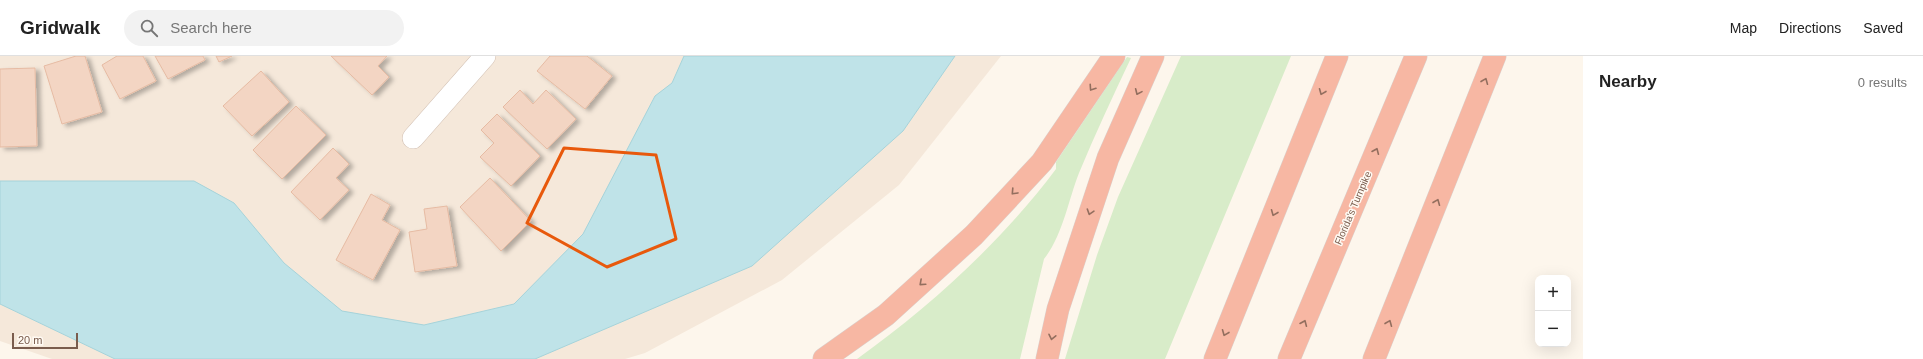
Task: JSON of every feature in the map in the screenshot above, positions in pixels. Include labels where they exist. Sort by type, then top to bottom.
[{"type":"highway","points":[[824,359],[886,315],[974,235],[1042,162],[1114,56]]},
{"type":"highway","points":[[1047,359],[1058,309],[1108,158],[1153,56]]},
{"type":"highway","points":[[1215,359],[1337,56]]},
{"type":"highway","name":"Florida's Turnpike","points":[[1290,359],[1416,56]]},
{"type":"highway","points":[[1374,359],[1495,56]]},
{"type":"street","points":[[413,138],[485,56]]},
{"type":"highlighted area","points":[[564,148],[656,155],[676,239],[607,267],[527,223]]},
{"type":"shaded area","points":[[0,56],[1001,56],[899,185],[782,280],[645,353],[625,359],[52,359],[0,341]]},
{"type":"green space","points":[[1181,56],[1291,56],[1165,359],[1065,359],[1097,255],[1118,197]]},
{"type":"green space","points":[[1127,57],[1131,58],[1079,173],[1061,229],[1051,250],[1044,259],[1020,359],[857,359],[885,339],[938,295],[1013,222],[1056,169],[1056,162]]},
{"type":"water","points":[[684,56],[955,56],[903,131],[752,266],[535,359],[115,359],[0,304],[0,181],[194,181],[234,203],[284,263],[342,311],[424,325],[514,304],[583,234],[655,96],[672,83]]},
{"type":"building","points":[[76,56],[85,56],[102,112],[62,124],[44,66]]},
{"type":"building","points":[[117,56],[143,56],[156,81],[120,99],[102,65]]},
{"type":"building","points":[[155,56],[203,56],[205,60],[168,79]]},
{"type":"building","points":[[216,56],[232,56],[219,62]]},
{"type":"building","points":[[331,56],[387,56],[378,66],[389,77],[372,95]]},
{"type":"building","points":[[550,56],[587,56],[612,76],[585,109],[537,71]]},
{"type":"building","points":[[35,68],[37,146],[0,147],[0,69]]},
{"type":"building","points":[[261,71],[289,102],[252,136],[223,106]]},
{"type":"building","points":[[520,90],[533,104],[546,90],[576,119],[547,149],[503,107]]},
{"type":"building","points":[[296,106],[326,135],[282,179],[253,150]]},
{"type":"building","points":[[497,114],[540,156],[511,186],[480,157],[494,143],[481,130]]},
{"type":"building","points":[[333,148],[349,164],[336,178],[349,190],[320,220],[291,192]]},
{"type":"building","points":[[490,178],[531,221],[501,251],[460,207]]},
{"type":"building","points":[[371,194],[390,205],[382,220],[400,230],[373,280],[336,260]]},
{"type":"building","points":[[447,206],[457,266],[415,272],[409,232],[427,229],[424,209]]}]
